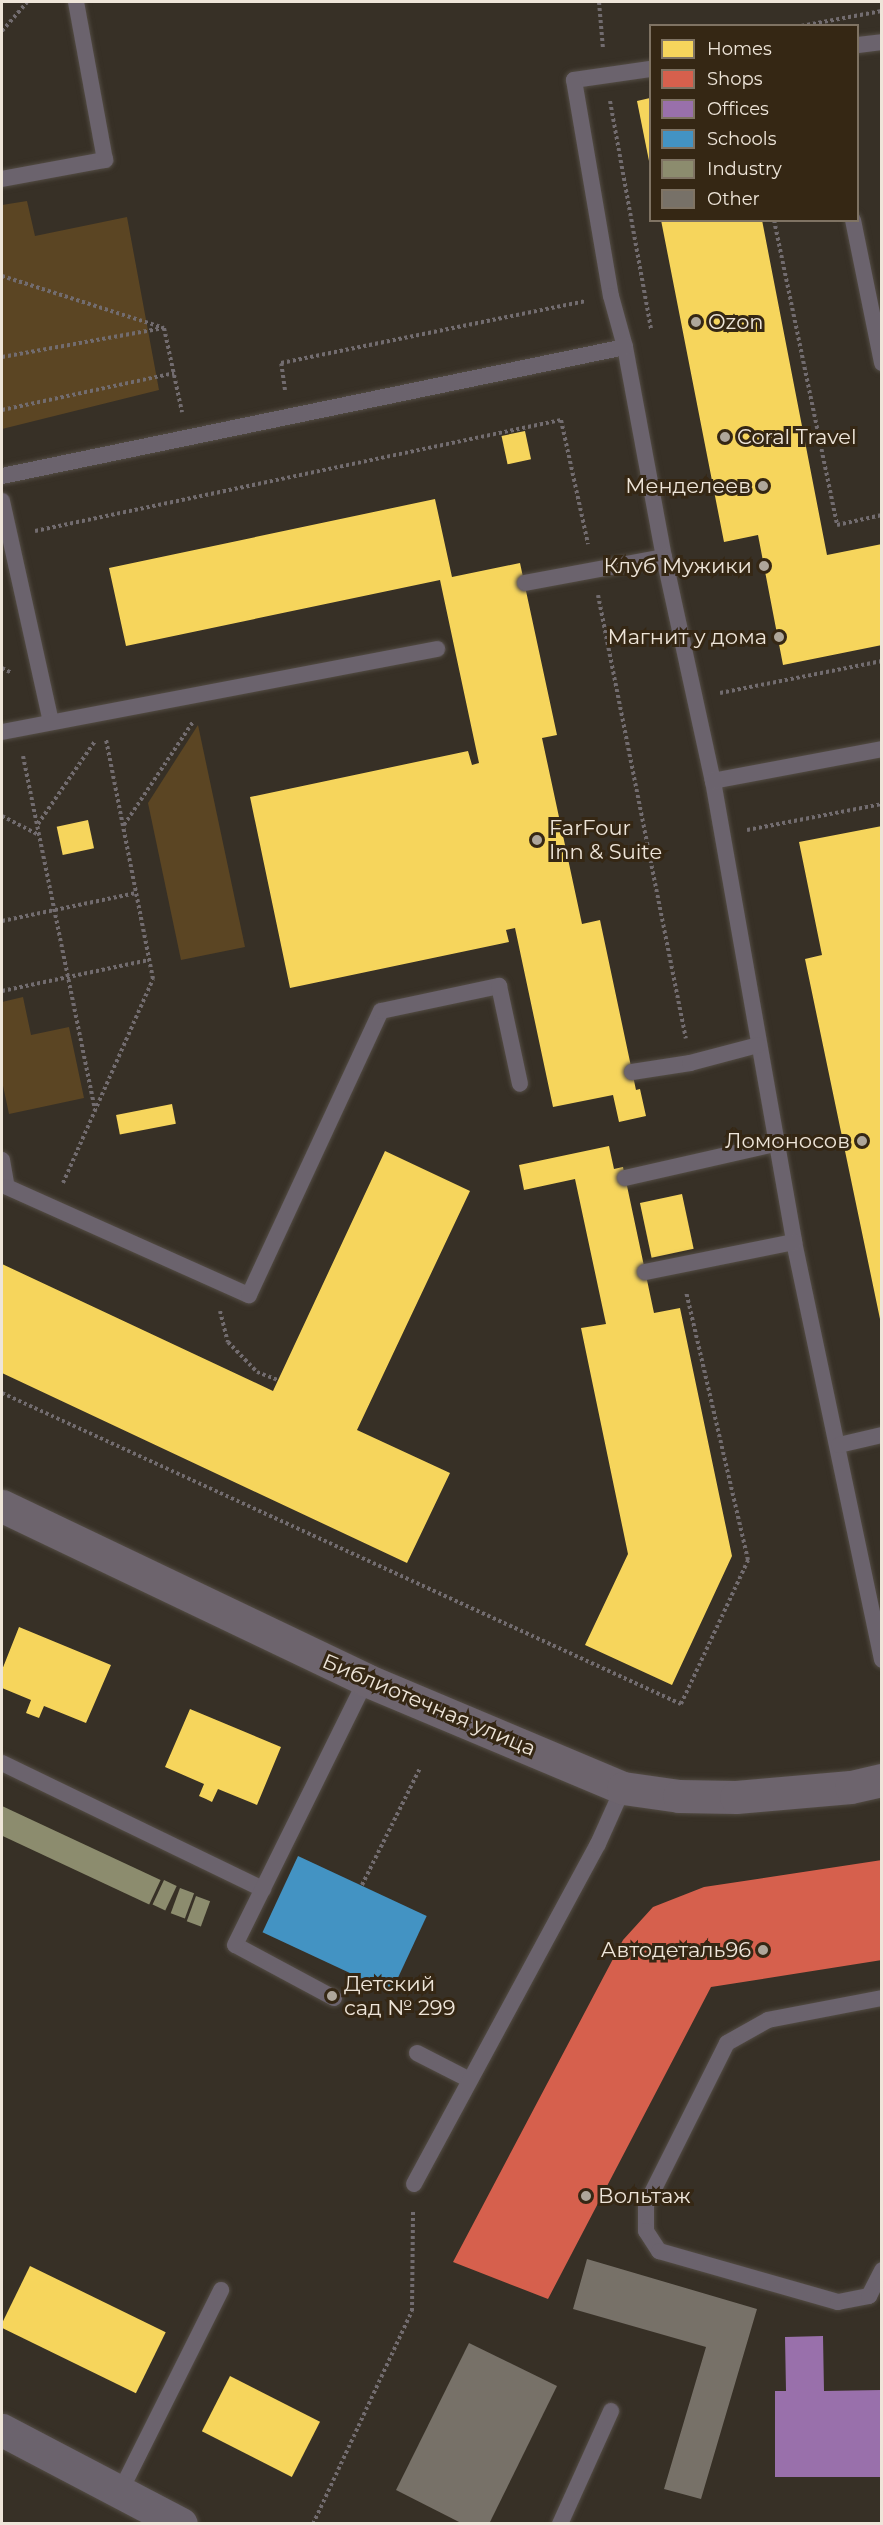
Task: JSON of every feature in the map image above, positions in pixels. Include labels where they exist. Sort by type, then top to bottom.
[{"type":"street","name":"Библиотечная улица","points":[[2,1506],[366,1680],[623,1788],[680,1796],[736,1797],[850,1787],[882,1780]]},
{"type":"street","points":[[2,2430],[181,2523]]},
{"type":"lane","points":[[2,179],[105,160],[76,2]]},
{"type":"lane","points":[[859,45],[882,42]]},
{"type":"lane","points":[[649,69],[574,80],[611,296],[625,347],[664,558],[713,782],[758,1045],[779,1143],[794,1242],[839,1446],[882,1660]]},
{"type":"lane","points":[[853,222],[882,363]]},
{"type":"lane","points":[[2,477],[625,347]]},
{"type":"lane","points":[[2,501],[51,722]]},
{"type":"lane","points":[[525,583],[593,568],[664,558]]},
{"type":"lane","points":[[10,730],[51,722],[103,721],[214,692],[437,649]]},
{"type":"lane","points":[[713,782],[882,748]]},
{"type":"lane","points":[[2,1160],[7,1186],[249,1295],[381,1011],[499,986],[520,1084]]},
{"type":"lane","points":[[632,1072],[690,1063],[758,1045]]},
{"type":"lane","points":[[625,1178],[779,1143]]},
{"type":"lane","points":[[645,1272],[794,1242]]},
{"type":"lane","points":[[839,1446],[882,1436]]},
{"type":"lane","points":[[334,1998],[235,1945],[366,1680]]},
{"type":"lane","points":[[2,1762],[262,1889]]},
{"type":"lane","points":[[414,2184],[598,1844],[623,1788]]},
{"type":"lane","points":[[882,1998],[768,2020],[727,2043],[646,2205],[646,2231],[659,2251],[838,2302],[869,2296],[882,2270]]},
{"type":"lane","points":[[417,2053],[470,2080]]},
{"type":"lane","points":[[120,2492],[221,2290]]},
{"type":"lane","points":[[560,2523],[611,2411]]},
{"type":"path","points":[[2,31],[27,2]]},
{"type":"path","points":[[811,24],[882,10]]},
{"type":"path","points":[[608,92],[653,340]]},
{"type":"path","points":[[774,222],[837,525],[882,515]]},
{"type":"path","points":[[2,276],[164,328]]},
{"type":"path","points":[[281,363],[611,296]]},
{"type":"path","points":[[2,357],[164,328]]},
{"type":"path","points":[[164,328],[183,417]]},
{"type":"path","points":[[2,410],[174,373]]},
{"type":"path","points":[[11,536],[561,420],[593,568],[690,1063]]},
{"type":"path","points":[[714,682],[717,693],[882,661]]},
{"type":"path","points":[[123,826],[214,692]]},
{"type":"path","points":[[38,824],[103,721]]},
{"type":"path","points":[[53,1207],[153,980],[103,721]]},
{"type":"path","points":[[10,730],[38,824],[95,1110]]},
{"type":"path","points":[[743,831],[882,804]]},
{"type":"path","points":[[2,816],[39,835]]},
{"type":"path","points":[[2,921],[136,893]]},
{"type":"path","points":[[2,991],[149,960]]},
{"type":"path","points":[[2,1393],[681,1704],[748,1560],[680,1265]]},
{"type":"path","points":[[211,1278],[228,1342],[257,1372],[278,1380]]},
{"type":"path","points":[[362,1885],[420,1768]]},
{"type":"path","points":[[313,2523],[412,2311],[414,2184]]},
{"type":"shaded area","points":[[27,201],[35,236],[127,217],[159,390],[2,429],[2,205]]},
{"type":"shaded area","points":[[198,725],[245,947],[181,960],[148,803]]},
{"type":"shaded area","points":[[23,997],[31,1035],[69,1027],[84,1098],[9,1114],[2,1081],[2,1002]]},
{"type":"building: Homes","points":[[649,98],[649,161],[637,101]]},
{"type":"building: Homes","name":"Менделеев","points":[[661,222],[762,222],[827,555],[882,544],[882,645],[783,665],[758,535],[724,542]]},
{"type":"building: Homes","points":[[525,431],[531,459],[508,464],[502,436]]},
{"type":"building: Homes","points":[[435,499],[452,577],[520,563],[557,735],[542,738],[582,924],[600,920],[636,1090],[640,1089],[646,1116],[619,1122],[613,1095],[553,1107],[515,928],[506,930],[509,942],[290,988],[250,797],[468,751],[472,765],[479,763],[440,580],[126,646],[109,568]]},
{"type":"building: Homes","points":[[88,820],[94,848],[63,855],[57,827]]},
{"type":"building: Homes","name":"Ломоносов","points":[[882,826],[882,1319],[880,1319],[805,959],[822,955],[799,842]]},
{"type":"building: Homes","points":[[172,1104],[176,1124],[120,1135],[116,1115]]},
{"type":"building: Homes","points":[[609,1146],[614,1169],[623,1167],[654,1313],[680,1308],[732,1556],[672,1685],[585,1645],[628,1554],[581,1328],[606,1324],[575,1179],[524,1190],[519,1165]]},
{"type":"building: Homes","points":[[385,1151],[470,1191],[357,1430],[450,1473],[407,1563],[2,1373],[2,1264],[273,1391]]},
{"type":"building: Homes","points":[[682,1194],[694,1249],[652,1258],[640,1203]]},
{"type":"building: Homes","points":[[19,1627],[111,1665],[86,1723],[44,1706],[39,1718],[26,1713],[31,1700],[2,1688],[2,1670]]},
{"type":"building: Homes","points":[[190,1709],[281,1747],[257,1805],[218,1789],[212,1802],[199,1796],[204,1784],[165,1767]]},
{"type":"building: Homes","points":[[30,2266],[166,2332],[136,2393],[2,2328],[2,2323]]},
{"type":"building: Homes","points":[[230,2376],[320,2422],[292,2477],[202,2431]]},
{"type":"building: Shops","points":[[882,1860],[882,1960],[711,1987],[548,2299],[453,2262],[623,1940],[653,1907],[704,1887]]},
{"type":"building: Offices","points":[[823,2336],[824,2391],[882,2390],[882,2477],[775,2477],[775,2391],[786,2391],[785,2337]]},
{"type":"building: Schools","points":[[298,1856],[427,1916],[391,1992],[263,1932]]},
{"type":"building: Industry","points":[[2,1806],[161,1880],[149,1904],[2,1836]]},
{"type":"building: Industry","points":[[164,1880],[177,1886],[165,1910],[153,1904]]},
{"type":"building: Industry","points":[[180,1888],[194,1893],[185,1919],[171,1913]]},
{"type":"building: Industry","points":[[196,1896],[210,1901],[201,1927],[187,1921]]},
{"type":"building: Other","points":[[587,2259],[757,2309],[701,2499],[664,2489],[706,2347],[573,2309]]},
{"type":"building: Other","points":[[469,2343],[557,2386],[489,2524],[463,2524],[396,2490]]},
{"type":"place","name":"Ozon","points":[[696,322]]},
{"type":"place","name":"Coral Travel","points":[[725,437]]},
{"type":"place","name":"Менделеев","points":[[763,486]]},
{"type":"place","name":"Клуб Мужики","points":[[764,566]]},
{"type":"place","name":"Магнит у дома","points":[[779,637]]},
{"type":"place","name":"FarFour Inn & Suite","points":[[537,840]]},
{"type":"place","name":"Ломоносов","points":[[862,1141]]},
{"type":"place","name":"Автодеталь96","points":[[763,1950]]},
{"type":"place","name":"Детский сад № 299","points":[[332,1996]]},
{"type":"place","name":"Вольтаж","points":[[586,2196]]}]
